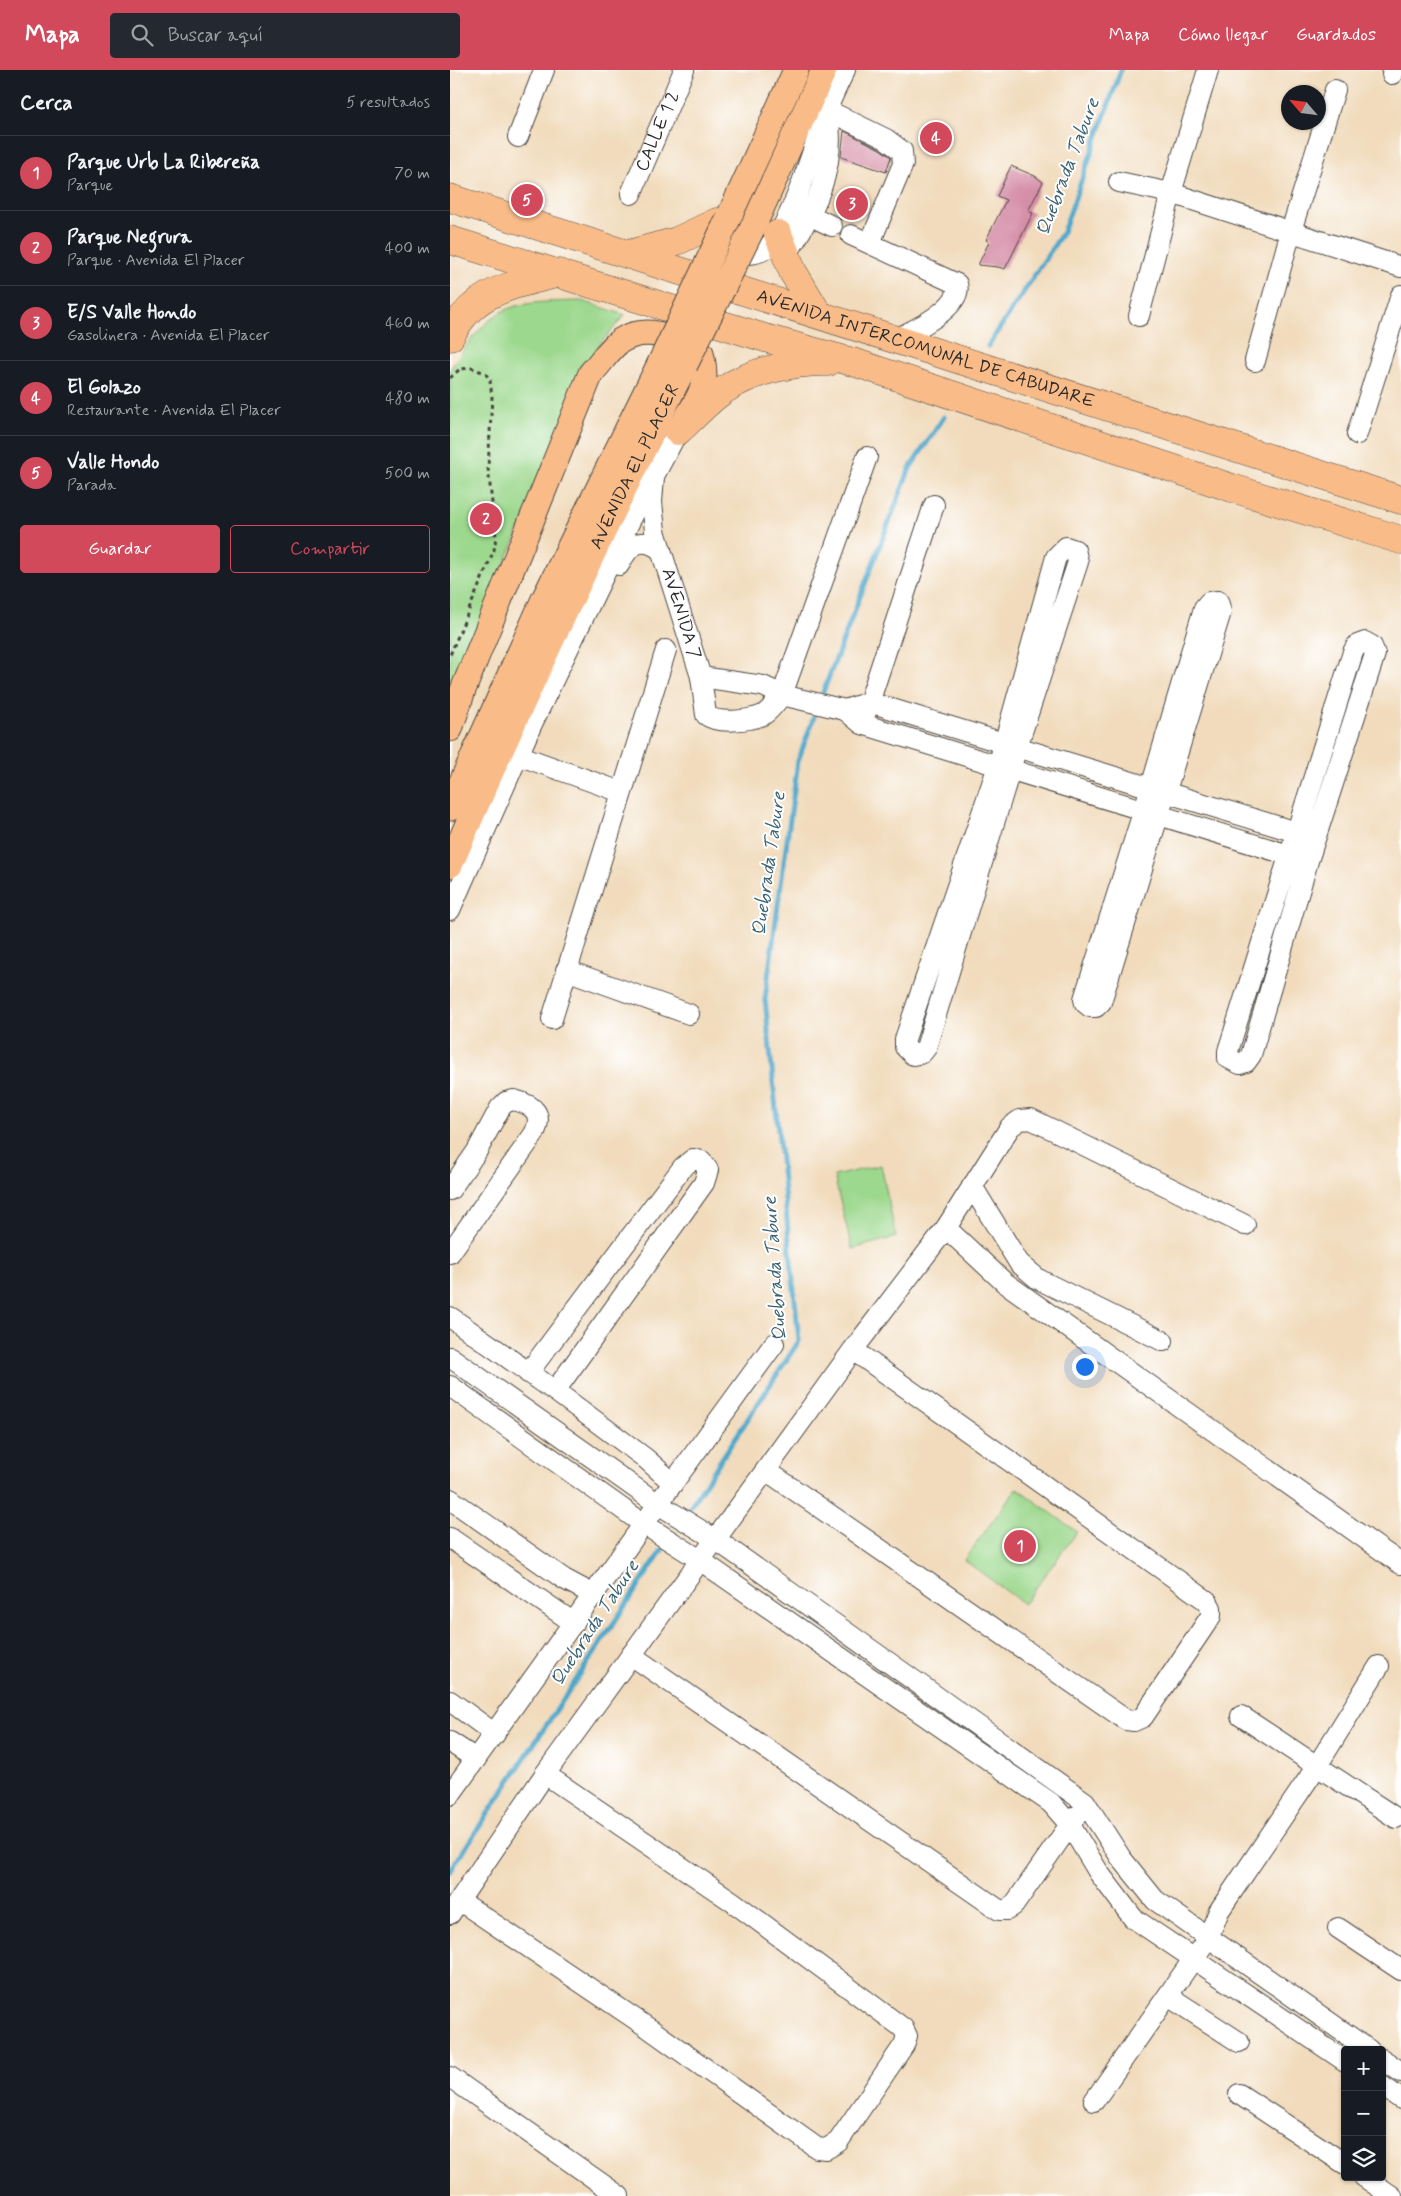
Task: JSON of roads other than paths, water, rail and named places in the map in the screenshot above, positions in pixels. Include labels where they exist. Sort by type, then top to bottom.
[{"type":"highway","name":"AVENIDA INTERCOMUNAL DE CABUDARE","points":[[450,198],[1401,500]]},
{"type":"highway","points":[[629,254],[677,241],[722,221]]},
{"type":"highway","name":"AVENIDA INTERCOMUNAL DE CABUDARE","points":[[450,240],[765,338],[856,363],[1223,485],[1401,540]]},
{"type":"highway","points":[[782,245],[792,272],[818,314]]},
{"type":"highway","points":[[450,337],[457,323],[479,300],[510,286],[560,273]]},
{"type":"highway","points":[[678,431],[725,389],[767,371],[810,362],[856,363]]},
{"type":"main road","name":"AVENIDA EL PLACER","points":[[450,865],[620,494],[675,360],[722,221],[796,70]]},
{"type":"main road","name":"AVENIDA EL PLACER","points":[[450,808],[544,599],[675,360],[752,229],[824,70]]},
{"type":"main road","points":[[450,729],[463,690],[591,373],[620,341],[647,332],[682,340],[701,353],[706,374],[699,398],[678,431]]},
{"type":"street","points":[[518,137],[544,70]]},
{"type":"street","name":"CALLE 1 2","points":[[631,194],[684,70]]},
{"type":"street","points":[[783,70],[722,221],[717,236],[720,243],[736,253],[754,254],[766,248],[782,245],[811,216],[830,158],[831,134],[827,110]]},
{"type":"street","points":[[782,245],[794,202],[827,110],[845,70]]},
{"type":"street","points":[[1139,316],[1171,193],[1208,70]]},
{"type":"street","points":[[1255,361],[1291,230],[1335,90]]},
{"type":"street","points":[[827,110],[886,139],[902,151],[903,164],[870,244]]},
{"type":"street","points":[[1119,182],[1171,193],[1291,230],[1401,267]]},
{"type":"street","points":[[811,216],[832,226]]},
{"type":"street","points":[[852,235],[954,282],[958,288],[951,304],[940,314],[908,334],[895,339]]},
{"type":"street","points":[[1358,434],[1401,295]]},
{"type":"street","points":[[450,910],[518,756],[590,606],[678,431]]},
{"type":"street","points":[[867,457],[782,695],[845,710],[862,724],[1300,858]]},
{"type":"street","name":"AVENIDA 7","points":[[654,477],[652,502],[655,531],[701,677],[706,715],[717,722],[763,714],[782,695],[763,686],[701,677]]},
{"type":"street","points":[[862,724],[934,505]]},
{"type":"street","points":[[590,606],[616,572],[627,549],[636,544],[647,543],[661,550]]},
{"type":"street","points":[[1004,767],[905,1040],[905,1047],[913,1055],[922,1053],[926,1048],[1004,767],[1078,562],[1078,555],[1070,547],[1062,549],[1056,557],[1011,745]]},
{"type":"street","points":[[1300,858],[1228,1051],[1228,1058],[1240,1064],[1246,1062],[1251,1055],[1306,835],[1336,708],[1353,652],[1360,643],[1368,643],[1374,649],[1375,654],[1355,714],[1306,835]]},
{"type":"street","points":[[552,1019],[666,650]]},
{"type":"street","points":[[1150,813],[1101,1002],[1096,1007],[1090,1007],[1085,1003],[1084,999],[1158,789],[1196,662]]},
{"type":"street","points":[[450,720],[463,690]]},
{"type":"street","points":[[845,710],[869,702],[1306,835]]},
{"type":"street","points":[[1336,708],[1355,714]]},
{"type":"street","points":[[518,756],[621,792]]},
{"type":"street","points":[[566,970],[689,1014]]},
{"type":"street","points":[[450,1190],[477,1151],[500,1108],[506,1102],[514,1100],[534,1109],[538,1115],[539,1124],[534,1134],[450,1253]]},
{"type":"street","points":[[544,1774],[733,1902],[903,2028],[907,2036],[904,2046],[838,2142],[826,2149],[817,2148],[650,2028],[455,1908],[544,1774],[631,1655],[712,1537],[767,1471],[853,1350],[946,1228],[1010,1127],[1020,1120],[1030,1119],[1245,1225]]},
{"type":"street","points":[[528,1372],[683,1167],[693,1159],[702,1161],[708,1170],[704,1182],[555,1391]]},
{"type":"street","points":[[972,1186],[1019,1263],[1038,1279],[1163,1341]]},
{"type":"street","points":[[946,1228],[1004,1282],[1401,1564]]},
{"type":"street","points":[[450,1317],[555,1391],[645,1458],[673,1483]]},
{"type":"street","points":[[450,1795],[594,1595],[642,1523],[658,1504],[774,1344]]},
{"type":"street","points":[[767,1471],[1126,1720],[1134,1721],[1143,1717],[1211,1616],[1211,1608],[1207,1600],[853,1350]]},
{"type":"street","points":[[450,1357],[658,1504],[712,1537],[1085,1802],[1121,1858],[1155,1900],[1363,2046]]},
{"type":"street","points":[[450,1386],[642,1523],[697,1558],[1051,1804],[1070,1825],[1099,1873],[1133,1918],[1341,2058]]},
{"type":"street","points":[[450,1499],[564,1579],[594,1595]]},
{"type":"street","points":[[450,1538],[574,1623]]},
{"type":"street","points":[[631,1655],[1000,1910],[1007,1910],[1014,1905],[1085,1802]]},
{"type":"street","points":[[1094,2102],[1208,1938],[1219,1911],[1318,1766],[1379,1666]]},
{"type":"street","points":[[450,1701],[495,1734]]},
{"type":"street","points":[[1241,1716],[1396,1818]]},
{"type":"street","points":[[450,1742],[476,1759]]},
{"type":"street","points":[[1099,1873],[1121,1858]]},
{"type":"street","points":[[1338,1928],[1401,1970]]},
{"type":"street","points":[[1168,1996],[1239,2042]]},
{"type":"street","points":[[1386,2062],[1401,2072]]},
{"type":"street","points":[[450,2077],[619,2196]]},
{"type":"street","points":[[1386,2089],[1401,2099]]},
{"type":"street","points":[[1239,2094],[1341,2161]]},
{"type":"street","points":[[1370,2181],[1392,2196]]},
{"type":"waterway","name":"Quebrada Tabure","points":[[988,346],[1063,232],[1121,70]]},
{"type":"waterway","name":"Quebrada Tabure","points":[[823,692],[910,468],[944,417]]},
{"type":"waterway","name":"Quebrada Tabure","points":[[684,1516],[799,1341],[765,999],[798,761],[814,717]]},
{"type":"waterway","name":"Quebrada Tabure","points":[[450,1871],[666,1544]]},
{"type":"place","name":"El Golazo","points":[[936,138]]},
{"type":"place","name":"Valle Hondo","points":[[527,200]]},
{"type":"place","name":"E/S Valle Hondo","points":[[852,204]]},
{"type":"place","name":"Parque Negrura","points":[[486,519]]},
{"type":"place","name":"Parque Urb La Ribereña","points":[[1020,1546]]}]
